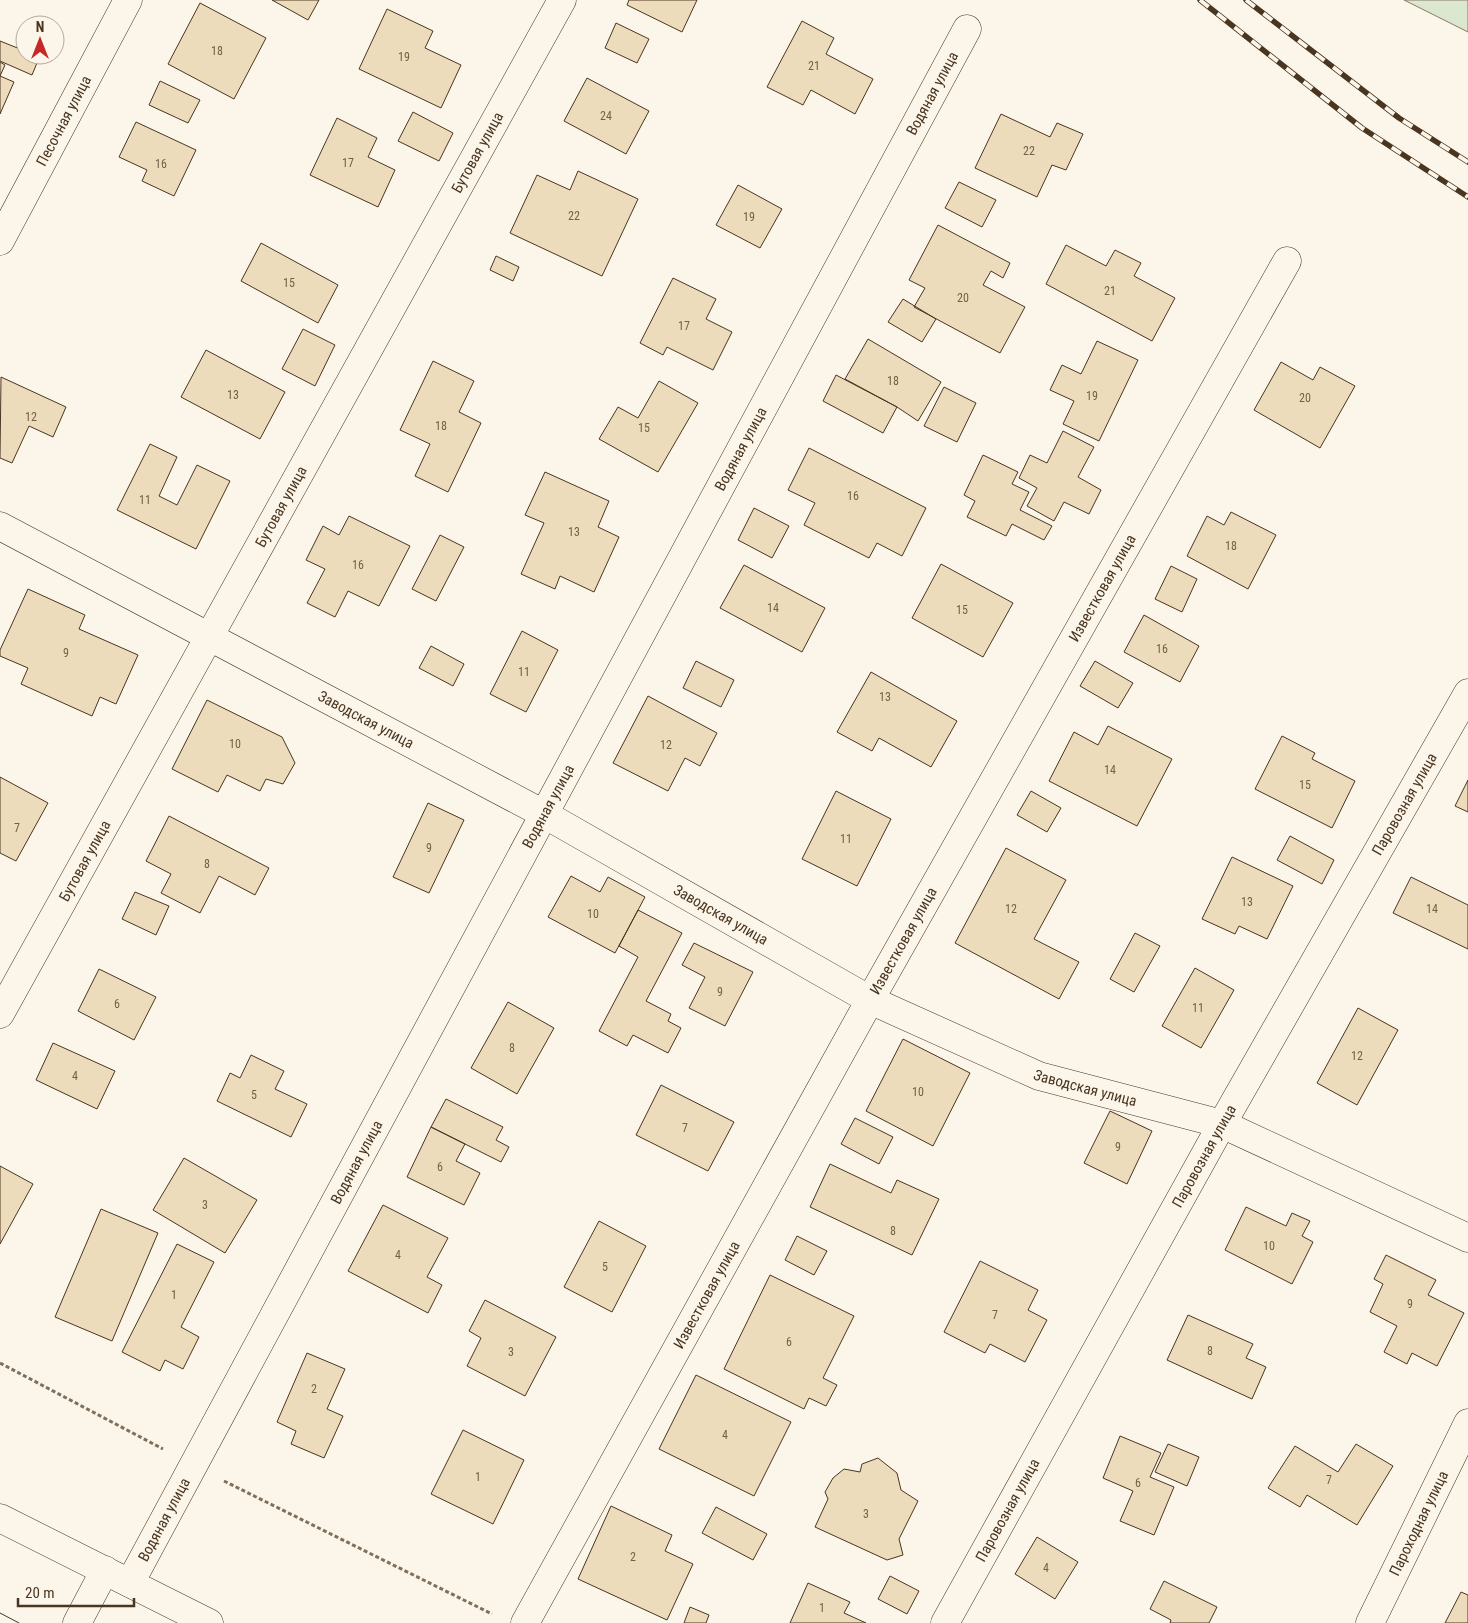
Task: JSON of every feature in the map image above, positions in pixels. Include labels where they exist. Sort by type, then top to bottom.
[{"type":"street","name":"Песочная улица","points":[[0,242],[128,0]]},
{"type":"street","name":"Бутовая улица","points":[[0,1014],[562,0]]},
{"type":"street","name":"Водяная улица","points":[[130,1583],[967,29]]},
{"type":"street","name":"Известковая улица","points":[[513,1621],[870,1000],[1287,261]]},
{"type":"street","name":"Заводская улица","points":[[0,526],[544,814],[870,1000],[1039,1076],[1222,1124],[1468,1238]]},
{"type":"street","name":"Паровозная улица","points":[[945,1623],[1222,1124],[1468,692]]},
{"type":"street","name":"Пароходная улица","points":[[1370,1623],[1468,1423]]},
{"type":"street","points":[[0,1518],[210,1623]]},
{"type":"street","points":[[77,1623],[105,1570]]},
{"type":"path","points":[[0,1363],[193,1465],[513,1621]]},
{"type":"green space","points":[[1404,0],[1468,0],[1468,32]]},
{"type":"building","points":[[272,0],[319,0],[308,20]]},
{"type":"building","points":[[629,0],[697,0],[682,32],[627,5]]},
{"type":"building","points":[[200,3],[266,38],[234,99],[168,64]]},
{"type":"building","points":[[387,9],[433,31],[425,48],[461,65],[441,108],[359,69]]},
{"type":"building","points":[[802,21],[834,38],[826,54],[873,79],[855,114],[811,90],[803,105],[767,87]]},
{"type":"building","points":[[616,23],[649,39],[637,63],[605,48]]},
{"type":"building","points":[[0,41],[15,47],[15,65],[36,65],[32,75],[0,61]]},
{"type":"building","points":[[0,62],[5,65],[0,76]]},
{"type":"building","points":[[0,76],[14,82],[0,114]]},
{"type":"building","points":[[587,78],[649,111],[626,154],[564,121]]},
{"type":"building","points":[[160,81],[200,100],[188,123],[149,105]]},
{"type":"building","points":[[413,112],[453,133],[439,161],[398,141]]},
{"type":"building","points":[[1001,114],[1050,137],[1057,123],[1083,134],[1066,170],[1052,165],[1037,197],[975,168]]},
{"type":"building","points":[[337,118],[377,138],[368,157],[395,170],[378,207],[310,175]]},
{"type":"building","points":[[136,122],[196,150],[174,196],[142,181],[147,170],[119,157]]},
{"type":"building","points":[[578,171],[638,199],[602,276],[510,233],[537,175],[570,190]]},
{"type":"building","points":[[959,182],[996,200],[982,227],[945,208]]},
{"type":"building","points":[[738,185],[782,209],[760,248],[716,225]]},
{"type":"building","points":[[938,225],[1010,263],[1003,278],[991,271],[983,285],[1025,307],[1000,353],[914,307],[925,288],[909,280]]},
{"type":"building","points":[[261,243],[338,285],[318,323],[241,281]]},
{"type":"building","points":[[1066,245],[1106,266],[1115,250],[1141,263],[1134,276],[1175,298],[1152,341],[1046,284]]},
{"type":"building","points":[[496,256],[519,267],[513,281],[490,270]]},
{"type":"building","points":[[673,278],[716,299],[706,319],[732,332],[713,370],[667,347],[663,355],[640,343]]},
{"type":"building","points":[[903,299],[936,319],[922,342],[888,322]]},
{"type":"building","points":[[303,329],[335,345],[315,386],[282,369]]},
{"type":"building","points":[[868,339],[941,382],[918,421],[897,407],[845,379]]},
{"type":"building","points":[[1097,341],[1138,360],[1099,441],[1063,424],[1074,401],[1050,390],[1062,365],[1081,374]]},
{"type":"building","points":[[206,350],[285,392],[260,439],[181,397]]},
{"type":"building","points":[[433,361],[474,381],[459,412],[481,423],[448,492],[415,476],[430,444],[400,430]]},
{"type":"building","points":[[1281,362],[1313,380],[1320,367],[1355,386],[1320,448],[1254,410]]},
{"type":"building","points":[[836,375],[897,407],[883,433],[823,401]]},
{"type":"building","points":[[1,377],[66,407],[53,437],[29,426],[12,463],[0,458]]},
{"type":"building","points":[[659,381],[698,403],[658,472],[599,439],[618,407],[638,418]]},
{"type":"building","points":[[944,387],[976,403],[957,442],[924,426]]},
{"type":"building","points":[[1063,431],[1094,447],[1078,477],[1101,490],[1089,514],[1064,502],[1054,521],[1027,506],[1037,488],[1019,478],[1030,455],[1047,463]]},
{"type":"building","points":[[150,444],[177,457],[159,496],[177,505],[197,465],[230,481],[196,549],[117,510]]},
{"type":"building","points":[[809,448],[926,508],[902,556],[877,543],[869,558],[804,525],[815,503],[788,490]]},
{"type":"building","points":[[983,455],[1018,472],[1012,484],[1029,492],[1020,510],[1052,526],[1044,540],[1012,524],[1006,536],[967,517],[975,501],[964,495]]},
{"type":"building","points":[[545,472],[609,501],[598,527],[619,537],[594,592],[560,576],[555,589],[521,574],[544,523],[525,515]]},
{"type":"building","points":[[754,508],[789,526],[772,558],[738,540]]},
{"type":"building","points":[[1231,512],[1276,535],[1248,589],[1187,556],[1207,516],[1224,525]]},
{"type":"building","points":[[349,516],[410,546],[379,606],[348,591],[335,617],[307,603],[325,569],[306,560],[323,526],[339,535]]},
{"type":"building","points":[[440,535],[464,547],[436,601],[412,589]]},
{"type":"building","points":[[941,564],[1013,603],[983,657],[912,618]]},
{"type":"building","points":[[744,565],[825,608],[802,652],[720,608]]},
{"type":"building","points":[[1171,566],[1197,579],[1182,612],[1155,599]]},
{"type":"building","points":[[28,589],[85,615],[79,629],[138,655],[116,704],[100,697],[92,716],[21,684],[28,668],[0,656],[0,650]]},
{"type":"building","points":[[1144,615],[1199,646],[1180,682],[1124,652]]},
{"type":"building","points":[[522,631],[558,650],[526,712],[490,694]]},
{"type":"building","points":[[431,646],[464,664],[453,686],[419,668]]},
{"type":"building","points":[[696,661],[734,680],[721,707],[683,688]]},
{"type":"building","points":[[1095,661],[1133,683],[1118,708],[1080,686]]},
{"type":"building","points":[[871,672],[957,721],[931,767],[879,738],[872,751],[837,732]]},
{"type":"building","points":[[648,696],[717,733],[700,766],[685,758],[668,791],[613,763]]},
{"type":"building","points":[[207,700],[282,737],[295,763],[283,784],[266,779],[260,791],[227,775],[218,792],[172,769]]},
{"type":"building","points":[[1108,726],[1172,759],[1137,826],[1049,781],[1074,732],[1098,745]]},
{"type":"building","points":[[1282,736],[1315,753],[1312,759],[1355,781],[1332,828],[1255,789]]},
{"type":"building","points":[[0,777],[48,803],[16,861],[0,853]]},
{"type":"building","points":[[1468,780],[1468,812],[1455,806]]},
{"type":"building","points":[[836,791],[891,819],[857,886],[802,859]]},
{"type":"building","points":[[1031,791],[1061,808],[1047,832],[1017,815]]},
{"type":"building","points":[[428,803],[464,820],[429,893],[393,877]]},
{"type":"building","points":[[169,816],[269,868],[255,895],[219,876],[200,913],[161,893],[171,874],[146,861]]},
{"type":"building","points":[[1290,836],[1334,860],[1322,884],[1277,860]]},
{"type":"building","points":[[1006,848],[1066,880],[1034,939],[1079,962],[1059,999],[955,943]]},
{"type":"building","points":[[1232,857],[1293,886],[1267,939],[1239,926],[1235,934],[1202,919]]},
{"type":"building","points":[[571,876],[600,892],[608,877],[645,897],[615,953],[548,917]]},
{"type":"building","points":[[1411,877],[1468,905],[1468,949],[1393,913]]},
{"type":"building","points":[[135,892],[169,906],[156,935],[122,919]]},
{"type":"building","points":[[638,910],[682,933],[646,1001],[671,1014],[668,1021],[681,1028],[668,1053],[633,1035],[627,1046],[599,1031],[638,957],[619,946]]},
{"type":"building","points":[[1135,933],[1160,946],[1134,992],[1110,979]]},
{"type":"building","points":[[694,943],[753,972],[725,1026],[689,1008],[705,977],[682,965]]},
{"type":"building","points":[[1195,968],[1234,990],[1201,1048],[1162,1026]]},
{"type":"building","points":[[99,969],[156,997],[134,1040],[78,1011]]},
{"type":"building","points":[[508,1002],[554,1028],[517,1094],[471,1068]]},
{"type":"building","points":[[1358,1008],[1398,1030],[1357,1105],[1317,1083]]},
{"type":"building","points":[[903,1039],[970,1073],[933,1146],[866,1111]]},
{"type":"building","points":[[53,1043],[115,1071],[97,1109],[36,1080]]},
{"type":"building","points":[[251,1055],[284,1071],[275,1089],[307,1104],[291,1137],[217,1101],[230,1073],[240,1078]]},
{"type":"building","points":[[661,1085],[734,1122],[708,1171],[636,1135]]},
{"type":"building","points":[[446,1099],[503,1127],[496,1140],[509,1147],[501,1162],[431,1127]]},
{"type":"building","points":[[1110,1111],[1152,1131],[1127,1184],[1084,1163]]},
{"type":"building","points":[[855,1118],[893,1137],[879,1164],[841,1144]]},
{"type":"building","points":[[431,1127],[465,1144],[456,1161],[480,1173],[464,1205],[407,1177]]},
{"type":"building","points":[[184,1158],[257,1200],[225,1253],[153,1210]]},
{"type":"building","points":[[830,1164],[891,1193],[897,1180],[939,1199],[912,1255],[810,1207]]},
{"type":"building","points":[[0,1166],[33,1184],[0,1244]]},
{"type":"building","points":[[383,1205],[448,1238],[427,1277],[442,1285],[428,1313],[348,1271]]},
{"type":"building","points":[[1246,1207],[1286,1226],[1292,1213],[1310,1221],[1302,1236],[1313,1242],[1292,1284],[1225,1250]]},
{"type":"building","points":[[101,1209],[158,1233],[112,1341],[55,1317]]},
{"type":"building","points":[[599,1221],[646,1246],[612,1312],[564,1287]]},
{"type":"building","points":[[797,1236],[827,1251],[814,1275],[785,1260]]},
{"type":"building","points":[[177,1244],[214,1262],[181,1327],[199,1337],[183,1369],[165,1360],[160,1371],[122,1352]]},
{"type":"building","points":[[1386,1255],[1436,1280],[1428,1295],[1464,1313],[1437,1366],[1412,1353],[1407,1364],[1384,1352],[1397,1326],[1370,1312],[1383,1284],[1374,1279]]},
{"type":"building","points":[[980,1261],[1038,1290],[1028,1310],[1047,1320],[1025,1362],[990,1344],[985,1353],[944,1332]]},
{"type":"building","points":[[770,1275],[854,1316],[823,1378],[837,1385],[826,1406],[809,1398],[804,1409],[724,1369]]},
{"type":"building","points":[[485,1300],[556,1337],[525,1396],[467,1366],[481,1338],[469,1331]]},
{"type":"building","points":[[1188,1315],[1253,1344],[1246,1358],[1266,1367],[1252,1399],[1167,1360]]},
{"type":"building","points":[[307,1353],[345,1369],[327,1409],[343,1416],[324,1458],[291,1444],[296,1431],[277,1422]]},
{"type":"building","points":[[696,1375],[791,1422],[754,1496],[659,1449]]},
{"type":"building","points":[[463,1430],[524,1460],[493,1524],[431,1494]]},
{"type":"building","points":[[1120,1436],[1161,1453],[1150,1477],[1174,1487],[1154,1535],[1120,1521],[1133,1491],[1103,1478]]},
{"type":"building","points":[[1168,1444],[1199,1457],[1187,1486],[1155,1472]]},
{"type":"building","points":[[1356,1444],[1393,1466],[1357,1525],[1307,1495],[1300,1507],[1268,1488],[1295,1446],[1338,1472]]},
{"type":"building","points":[[878,1458],[897,1473],[901,1490],[918,1501],[899,1539],[903,1555],[887,1560],[815,1527],[828,1499],[825,1492],[833,1478],[844,1469],[860,1472],[862,1464]]},
{"type":"building","points":[[611,1506],[672,1535],[665,1551],[693,1564],[667,1620],[578,1579]]},
{"type":"building","points":[[716,1507],[767,1534],[753,1560],[702,1533]]},
{"type":"building","points":[[1037,1537],[1078,1562],[1055,1599],[1015,1574]]},
{"type":"building","points":[[890,1576],[919,1591],[907,1614],[878,1599]]},
{"type":"building","points":[[1164,1581],[1217,1607],[1209,1623],[1170,1623],[1171,1620],[1150,1609]]},
{"type":"building","points":[[808,1583],[850,1602],[844,1613],[866,1623],[790,1623]]},
{"type":"building","points":[[1461,1592],[1468,1595],[1468,1623],[1445,1623]]},
{"type":"building","points":[[690,1607],[709,1615],[706,1623],[684,1623]]},
{"type":"tram line","points":[[0,1613],[19,1623]]},
{"type":"railway","points":[[1200,0],[1362,128],[1468,197]]},
{"type":"railway","points":[[1246,0],[1399,118],[1468,162]]}]
